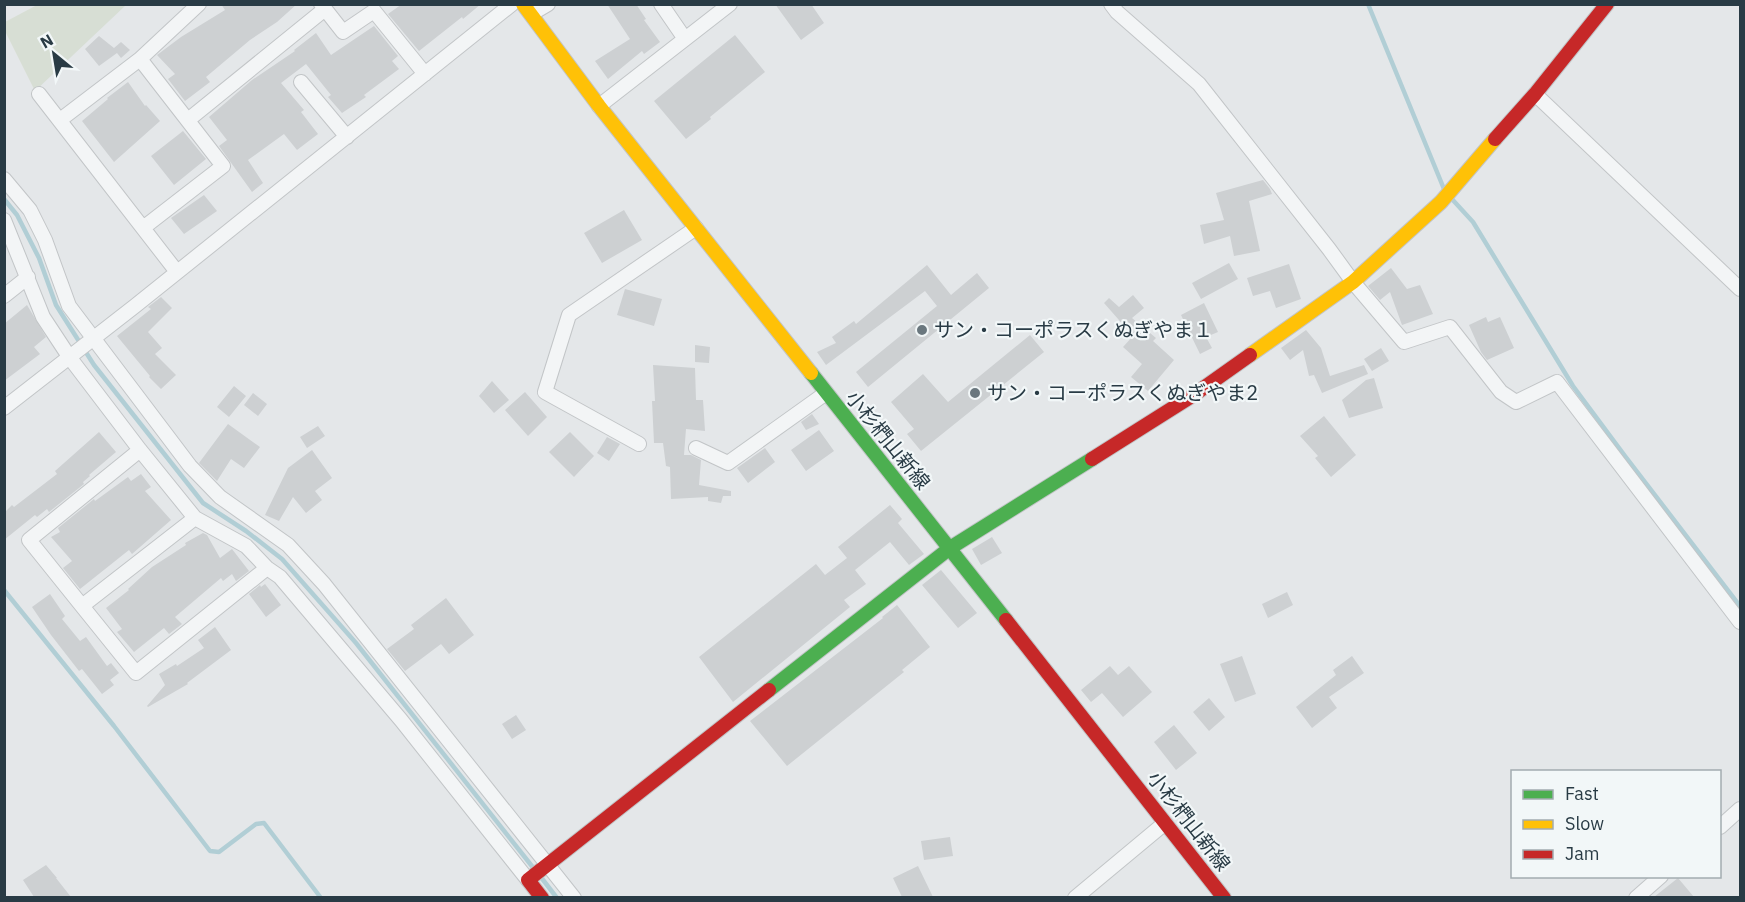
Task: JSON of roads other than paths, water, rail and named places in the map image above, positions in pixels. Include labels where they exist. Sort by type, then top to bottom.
[{"type":"street","points":[[60,120],[140,59],[199,4]]},
{"type":"street","points":[[4,408],[177,273],[512,4]]},
{"type":"street","points":[[527,9],[548,4]]},
{"type":"street","points":[[661,4],[685,39]]},
{"type":"street","points":[[599,106],[730,4]]},
{"type":"street","points":[[1111,4],[1117,12],[1199,84],[1353,282],[1404,342],[1450,327],[1501,392],[1516,402],[1557,382],[1740,622]]},
{"type":"street","points":[[528,880],[950,548],[1185,400],[1353,282],[1441,202],[1535,94],[1607,4]]},
{"type":"street","points":[[188,120],[323,7],[343,32],[374,10],[425,74]]},
{"type":"street","name":"小杉椚山新線","points":[[527,9],[599,106],[1224,897]]},
{"type":"street","points":[[140,59],[224,166],[143,228]]},
{"type":"street","points":[[301,82],[346,137]]},
{"type":"street","points":[[39,94],[177,273]]},
{"type":"street","points":[[1535,94],[1740,289]]},
{"type":"street","points":[[4,178],[30,210],[45,240],[69,306],[189,466],[220,497],[288,544],[324,584],[574,897]]},
{"type":"street","points":[[4,220],[44,318],[70,358],[140,450],[195,518],[246,546],[267,568],[280,576],[393,711],[542,897]]},
{"type":"street","points":[[639,444],[545,392],[569,315],[696,228]]},
{"type":"street","points":[[4,296],[28,278]]},
{"type":"street","points":[[696,448],[728,463],[826,393]]},
{"type":"street","points":[[140,450],[29,540],[136,674],[267,568]]},
{"type":"street","points":[[82,606],[195,518]]},
{"type":"street","points":[[1721,825],[1740,809]]},
{"type":"street","points":[[1075,897],[1165,823]]},
{"type":"street","points":[[1636,897],[1659,878]]},
{"type":"waterway","points":[[1368,4],[1444,189]]},
{"type":"waterway","points":[[1451,198],[1473,222],[1573,386],[1740,606]]},
{"type":"waterway","points":[[4,199],[17,215],[39,258],[56,305],[94,365],[203,503],[246,531],[282,559],[356,643],[535,870]]},
{"type":"waterway","points":[[4,590],[114,726],[210,851],[219,852],[256,824],[264,823],[321,898]]},
{"type":"waterway","points":[[540,876],[557,898]]},
{"type":"place","name":"サン・コーポラスくぬぎやま１","points":[[922,330]]},
{"type":"place","name":"サン・コーポラスくぬぎやま2","points":[[975,393]]}]
